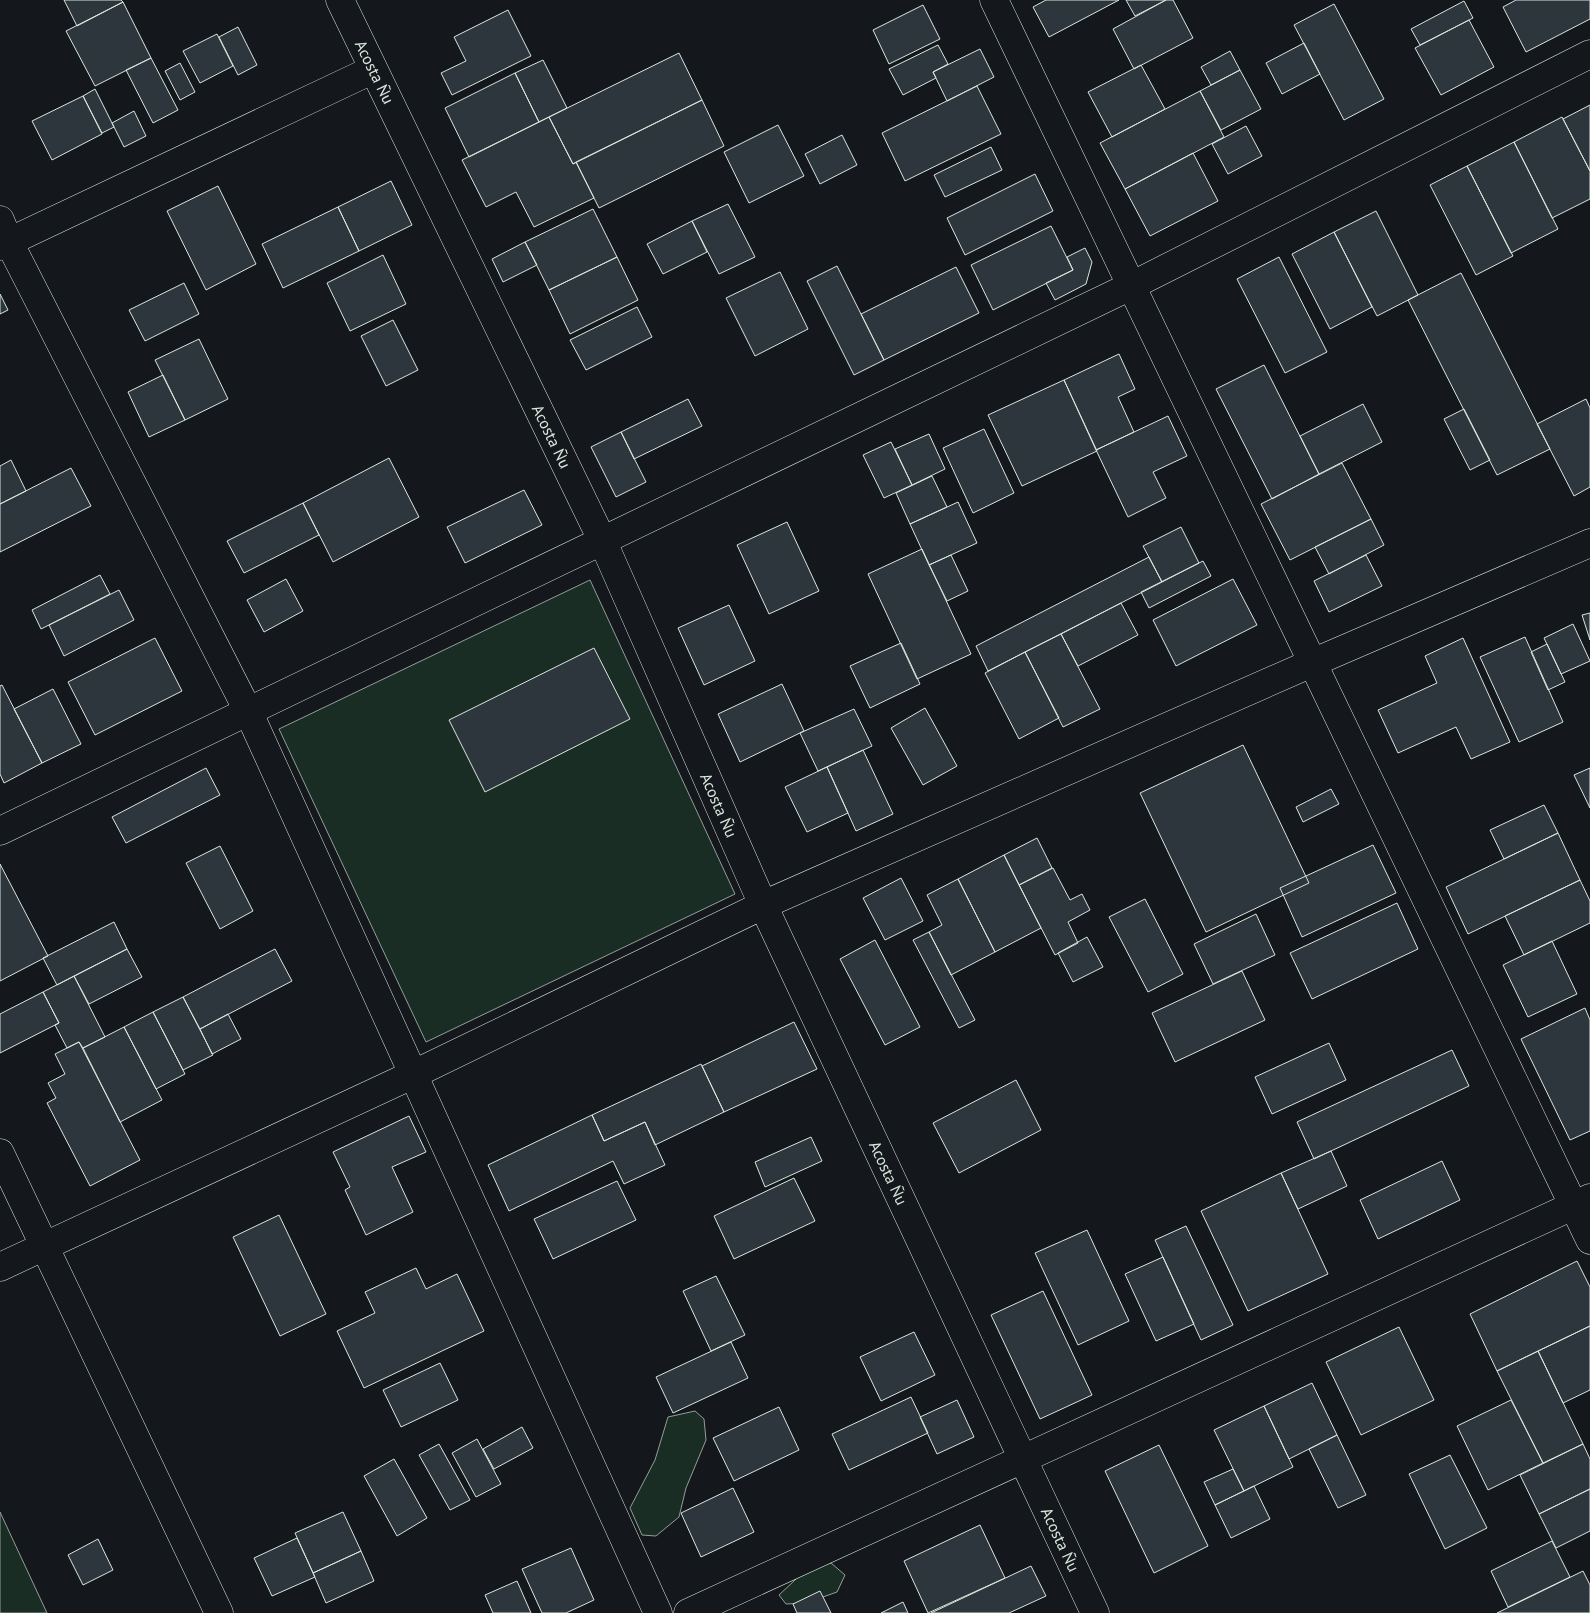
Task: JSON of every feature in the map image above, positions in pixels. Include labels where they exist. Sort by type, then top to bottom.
[{"type":"street","name":"Acosta Ñu","points":[[340,0],[372,70],[603,542],[763,905],[1095,1613]]},
{"type":"street","points":[[994,0],[1133,285],[1312,663],[1582,1202],[1590,1240]]},
{"type":"street","points":[[0,832],[1133,285],[1590,54]]},
{"type":"street","points":[[372,70],[3,236],[249,713],[658,1613]]},
{"type":"street","points":[[0,1267],[414,1074],[763,905],[1312,663],[1590,543]]},
{"type":"street","points":[[0,1153],[219,1613]]},
{"type":"street","points":[[688,1613],[1582,1202]]},
{"type":"green space","points":[[590,580],[735,894],[426,1042],[279,729]]},
{"type":"green space","points":[[695,1411],[704,1419],[706,1440],[686,1488],[679,1517],[656,1536],[642,1535],[630,1508],[655,1460],[668,1417]]},
{"type":"green space","points":[[0,1512],[47,1613],[0,1613]]},
{"type":"green space","points":[[831,1563],[845,1575],[837,1592],[806,1603],[786,1604],[779,1595],[811,1565]]},
{"type":"building","points":[[64,0],[121,0],[123,2],[77,26]]},
{"type":"building","points":[[1046,0],[1119,0],[1049,37],[1033,7]]},
{"type":"building","points":[[1126,0],[1166,0],[1135,16]]},
{"type":"building","points":[[1166,0],[1173,0],[1193,38],[1134,69],[1113,29]]},
{"type":"building","points":[[1516,0],[1590,0],[1590,19],[1526,52],[1503,7]]},
{"type":"building","points":[[1464,1],[1473,18],[1420,45],[1411,29]]},
{"type":"building","points":[[123,2],[151,58],[95,86],[66,31]]},
{"type":"building","points":[[1334,4],[1384,99],[1344,120],[1294,25]]},
{"type":"building","points":[[923,5],[940,39],[889,64],[873,30]]},
{"type":"building","points":[[508,10],[531,56],[452,95],[441,73],[466,61],[454,37]]},
{"type":"building","points":[[1469,20],[1494,67],[1441,95],[1415,48]]},
{"type":"building","points":[[238,27],[257,65],[238,75],[219,37]]},
{"type":"building","points":[[217,34],[233,66],[200,83],[183,51]]},
{"type":"building","points":[[1304,43],[1320,74],[1282,94],[1266,63]]},
{"type":"building","points":[[938,45],[948,64],[933,72],[936,78],[903,95],[889,69]]},
{"type":"building","points":[[980,49],[994,77],[947,101],[933,72]]},
{"type":"building","points":[[1230,51],[1240,70],[1211,85],[1201,67]]},
{"type":"building","points":[[679,53],[702,100],[573,164],[549,117]]},
{"type":"building","points":[[151,58],[178,110],[153,123],[126,70]]},
{"type":"building","points":[[543,60],[567,108],[539,122],[515,73]]},
{"type":"building","points":[[180,63],[195,92],[180,100],[165,71]]},
{"type":"building","points":[[1141,65],[1165,109],[1112,137],[1088,92]]},
{"type":"building","points":[[1240,70],[1261,109],[1221,130],[1200,91]]},
{"type":"building","points":[[515,73],[539,122],[469,157],[445,108]]},
{"type":"building","points":[[977,86],[1001,134],[905,181],[882,133]]},
{"type":"building","points":[[95,89],[114,127],[102,133],[83,96]]},
{"type":"building","points":[[1200,91],[1224,137],[1125,189],[1100,143]]},
{"type":"building","points":[[83,96],[102,134],[52,160],[32,121]]},
{"type":"building","points":[[702,100],[724,146],[599,208],[576,162]]},
{"type":"building","points":[[1590,105],[1590,171],[1563,119]]},
{"type":"building","points":[[134,111],[146,136],[124,147],[112,123]]},
{"type":"building","points":[[549,117],[573,164],[576,162],[594,198],[534,227],[516,192],[486,207],[462,160]]},
{"type":"building","points":[[1562,117],[1590,171],[1590,199],[1552,218],[1514,142]]},
{"type":"building","points":[[778,125],[804,176],[749,203],[724,152]]},
{"type":"building","points":[[1246,126],[1262,156],[1228,174],[1212,144]]},
{"type":"building","points":[[842,135],[857,165],[820,184],[805,154]]},
{"type":"building","points":[[1514,142],[1558,229],[1511,253],[1467,166]]},
{"type":"building","points":[[991,147],[1002,170],[945,197],[934,175]]},
{"type":"building","points":[[1193,153],[1218,201],[1150,236],[1125,189]]},
{"type":"building","points":[[1467,166],[1513,256],[1476,275],[1430,185]]},
{"type":"building","points":[[1035,174],[1053,211],[965,255],[947,218]]},
{"type":"building","points":[[391,181],[412,225],[359,251],[338,207]]},
{"type":"building","points":[[218,186],[256,264],[206,290],[167,211]]},
{"type":"building","points":[[728,204],[755,257],[719,274],[692,221]]},
{"type":"building","points":[[338,207],[359,251],[283,288],[262,244]]},
{"type":"building","points":[[593,209],[617,257],[549,290],[525,242]]},
{"type":"building","points":[[1376,211],[1418,295],[1377,316],[1334,232]]},
{"type":"building","points":[[692,221],[707,252],[663,274],[647,244]]},
{"type":"building","points":[[1051,226],[1073,270],[993,310],[971,265]]},
{"type":"building","points":[[1334,232],[1372,307],[1330,329],[1292,254]]},
{"type":"building","points":[[525,242],[537,265],[503,282],[492,259]]},
{"type":"building","points":[[1085,248],[1092,262],[1086,284],[1055,300],[1046,283],[1073,270],[1067,257]]},
{"type":"building","points":[[383,255],[406,304],[350,331],[327,283]]},
{"type":"building","points":[[617,257],[638,300],[570,334],[549,290]]},
{"type":"building","points":[[1279,257],[1327,352],[1285,373],[1237,279]]},
{"type":"building","points":[[837,266],[884,360],[854,375],[807,281]]},
{"type":"building","points":[[956,267],[979,313],[884,360],[861,314]]},
{"type":"building","points":[[780,272],[808,329],[755,356],[726,298]]},
{"type":"building","points":[[1461,273],[1550,449],[1497,475],[1408,300]]},
{"type":"building","points":[[184,283],[199,314],[145,341],[129,310]]},
{"type":"building","points":[[0,294],[8,310],[0,314]]},
{"type":"building","points":[[637,307],[652,337],[586,370],[570,340]]},
{"type":"building","points":[[393,320],[418,370],[386,386],[361,336]]},
{"type":"building","points":[[199,339],[228,399],[185,420],[155,360]]},
{"type":"building","points":[[1119,354],[1135,389],[1118,397],[1134,432],[1096,450],[1064,380]]},
{"type":"building","points":[[1264,365],[1319,474],[1272,499],[1216,389]]},
{"type":"building","points":[[163,375],[185,420],[149,437],[128,392]]},
{"type":"building","points":[[1064,380],[1097,451],[1022,486],[988,415]]},
{"type":"building","points":[[688,399],[702,426],[634,459],[621,432]]},
{"type":"building","points":[[1586,399],[1590,408],[1590,487],[1574,496],[1537,424]]},
{"type":"building","points":[[1363,404],[1382,442],[1319,474],[1300,436]]},
{"type":"building","points":[[1464,409],[1490,460],[1470,470],[1444,419]]},
{"type":"building","points":[[1168,416],[1187,456],[1153,472],[1166,498],[1128,517],[1096,450]]},
{"type":"building","points":[[984,429],[1014,493],[973,513],[943,448]]},
{"type":"building","points":[[621,432],[646,482],[616,497],[591,447]]},
{"type":"building","points":[[929,434],[945,469],[912,485],[895,449]]},
{"type":"building","points":[[891,442],[912,485],[884,498],[863,455]]},
{"type":"building","points":[[389,458],[419,517],[333,562],[303,503]]},
{"type":"building","points":[[11,460],[26,491],[0,504],[0,466]]},
{"type":"building","points":[[1342,463],[1371,519],[1290,560],[1261,504]]},
{"type":"building","points":[[71,468],[91,506],[0,552],[0,504]]},
{"type":"building","points":[[932,476],[947,507],[910,524],[896,493]]},
{"type":"building","points":[[524,490],[542,525],[465,563],[447,527]]},
{"type":"building","points":[[958,502],[977,543],[929,565],[910,524]]},
{"type":"building","points":[[303,503],[319,535],[244,573],[227,541]]},
{"type":"building","points":[[1371,519],[1384,545],[1329,574],[1315,547]]},
{"type":"building","points":[[787,522],[819,591],[769,614],[737,545]]},
{"type":"building","points":[[1181,527],[1199,563],[1162,582],[1143,546]]},
{"type":"building","points":[[922,549],[971,654],[917,679],[868,574]]},
{"type":"building","points":[[951,555],[968,591],[947,601],[929,565]]},
{"type":"building","points":[[1366,555],[1382,586],[1329,612],[1314,581]]},
{"type":"building","points":[[1149,557],[1162,582],[988,671],[976,646]]},
{"type":"building","points":[[1203,561],[1211,576],[1149,608],[1141,592]]},
{"type":"building","points":[[100,575],[110,594],[41,629],[32,610]]},
{"type":"building","points":[[286,579],[303,611],[264,632],[247,600]]},
{"type":"building","points":[[1233,579],[1257,625],[1176,666],[1153,620]]},
{"type":"building","points":[[119,590],[134,620],[64,656],[49,625]]},
{"type":"building","points":[[1121,603],[1138,635],[1078,666],[1061,634]]},
{"type":"building","points":[[729,605],[755,661],[704,685],[678,628]]},
{"type":"building","points":[[1590,613],[1590,640],[1582,615]]},
{"type":"building","points":[[1573,624],[1590,661],[1561,674],[1544,638]]},
{"type":"building","points":[[1061,634],[1100,709],[1063,727],[1025,652]]},
{"type":"building","points":[[1525,637],[1563,722],[1519,742],[1480,657]]},
{"type":"building","points":[[155,638],[182,691],[95,735],[68,682]]},
{"type":"building","points":[[1463,638],[1510,742],[1471,759],[1456,727],[1398,753],[1378,710],[1437,683],[1425,656]]},
{"type":"building","points":[[901,643],[920,684],[870,708],[850,666]]},
{"type":"building","points":[[1547,644],[1565,682],[1548,690],[1531,652]]},
{"type":"building","points":[[594,648],[630,719],[485,792],[449,720]]},
{"type":"building","points":[[1025,652],[1059,718],[1019,739],[985,673]]},
{"type":"building","points":[[782,684],[804,731],[740,762],[718,714]]},
{"type":"building","points":[[2,685],[42,763],[4,783],[0,774],[0,686]]},
{"type":"building","points":[[53,689],[81,744],[42,763],[14,709]]},
{"type":"building","points":[[925,708],[957,766],[923,785],[891,728]]},
{"type":"building","points":[[854,709],[872,746],[818,771],[800,733]]},
{"type":"building","points":[[1243,745],[1309,883],[1206,932],[1140,793]]},
{"type":"building","points":[[863,750],[893,814],[856,831],[827,767]]},
{"type":"building","points":[[827,767],[848,813],[807,832],[785,787]]},
{"type":"building","points":[[206,768],[220,795],[126,843],[112,817]]},
{"type":"building","points":[[1590,768],[1590,808],[1574,775]]},
{"type":"building","points":[[1331,789],[1339,804],[1303,822],[1296,807]]},
{"type":"building","points":[[1544,805],[1558,833],[1504,859],[1490,830]]},
{"type":"building","points":[[1558,833],[1580,880],[1468,934],[1446,887]]},
{"type":"building","points":[[1037,838],[1052,868],[1019,885],[1004,855]]},
{"type":"building","points":[[1373,845],[1396,893],[1302,937],[1280,888]]},
{"type":"building","points":[[220,846],[253,911],[220,929],[186,863]]},
{"type":"building","points":[[1004,855],[1041,928],[995,952],[958,879]]},
{"type":"building","points":[[0,864],[48,956],[0,981]]},
{"type":"building","points":[[1053,868],[1070,900],[1082,894],[1090,910],[1068,922],[1078,943],[1055,955],[1019,885]]},
{"type":"building","points":[[901,878],[923,921],[885,940],[863,898]]},
{"type":"building","points":[[958,879],[995,952],[951,975],[929,932],[942,925],[927,895]]},
{"type":"building","points":[[1580,880],[1590,901],[1590,923],[1524,955],[1505,916]]},
{"type":"building","points":[[1145,899],[1183,974],[1148,992],[1109,917]]},
{"type":"building","points":[[1397,903],[1418,949],[1312,999],[1290,953]]},
{"type":"building","points":[[1256,914],[1275,955],[1213,984],[1194,944]]},
{"type":"building","points":[[114,922],[127,949],[57,985],[43,958]]},
{"type":"building","points":[[929,932],[975,1020],[959,1028],[913,940]]},
{"type":"building","points":[[1087,937],[1103,967],[1073,982],[1058,953]]},
{"type":"building","points":[[875,940],[920,1027],[885,1045],[840,959]]},
{"type":"building","points":[[1552,941],[1577,994],[1528,1017],[1503,965]]},
{"type":"building","points":[[127,949],[142,977],[89,1004],[74,976]]},
{"type":"building","points":[[275,949],[292,981],[200,1029],[183,997]]},
{"type":"building","points":[[1242,971],[1265,1020],[1175,1062],[1152,1013]]},
{"type":"building","points":[[74,976],[105,1037],[83,1048],[79,1042],[67,1048],[55,1025],[59,1023],[43,992]]},
{"type":"building","points":[[43,992],[59,1023],[0,1053],[0,1014]]},
{"type":"building","points":[[183,997],[213,1055],[183,1070],[153,1012]]},
{"type":"building","points":[[1585,1008],[1590,1020],[1590,1131],[1570,1140],[1521,1039]]},
{"type":"building","points":[[153,1012],[185,1074],[156,1089],[124,1027]]},
{"type":"building","points":[[228,1014],[241,1039],[212,1054],[200,1029]]},
{"type":"building","points":[[794,1022],[817,1069],[724,1112],[702,1066]]},
{"type":"building","points":[[124,1027],[162,1100],[120,1122],[83,1048]]},
{"type":"building","points":[[79,1042],[140,1160],[90,1186],[47,1103],[56,1098],[48,1083],[65,1074],[55,1054]]},
{"type":"building","points":[[1329,1043],[1346,1080],[1272,1114],[1255,1077]]},
{"type":"building","points":[[1452,1050],[1469,1086],[1314,1159],[1297,1122]]},
{"type":"building","points":[[701,1064],[724,1112],[655,1145],[645,1122],[604,1141],[592,1115]]},
{"type":"building","points":[[1016,1080],[1041,1130],[959,1173],[933,1123]]},
{"type":"building","points":[[592,1115],[604,1141],[645,1122],[665,1165],[624,1184],[613,1161],[509,1211],[488,1165]]},
{"type":"building","points":[[409,1116],[426,1152],[392,1167],[413,1212],[366,1235],[345,1190],[350,1187],[333,1152]]},
{"type":"building","points":[[811,1137],[822,1161],[765,1187],[755,1162]]},
{"type":"building","points":[[1331,1151],[1347,1186],[1298,1209],[1281,1173]]},
{"type":"building","points":[[1442,1161],[1460,1200],[1378,1239],[1360,1200]]},
{"type":"building","points":[[1281,1173],[1328,1274],[1248,1311],[1201,1211]]},
{"type":"building","points":[[794,1178],[815,1221],[734,1259],[714,1216]]},
{"type":"building","points":[[617,1181],[636,1220],[553,1259],[534,1219]]},
{"type":"building","points":[[279,1215],[326,1314],[280,1336],[233,1237]]},
{"type":"building","points":[[1186,1226],[1233,1325],[1201,1340],[1155,1240]]},
{"type":"building","points":[[1087,1230],[1129,1321],[1078,1345],[1035,1253]]},
{"type":"building","points":[[1163,1257],[1194,1324],[1156,1341],[1125,1274]]},
{"type":"building","points":[[1577,1261],[1590,1287],[1590,1326],[1497,1371],[1470,1314]]},
{"type":"building","points":[[416,1268],[426,1289],[457,1274],[484,1331],[364,1388],[337,1331],[375,1313],[365,1292]]},
{"type":"building","points":[[716,1276],[745,1335],[711,1351],[683,1291]]},
{"type":"building","points":[[1043,1291],[1092,1395],[1040,1419],[991,1315]]},
{"type":"building","points":[[1590,1326],[1590,1390],[1563,1403],[1538,1351]]},
{"type":"building","points":[[1399,1327],[1434,1400],[1361,1435],[1326,1362]]},
{"type":"building","points":[[914,1332],[935,1375],[881,1401],[860,1357]]},
{"type":"building","points":[[731,1342],[748,1378],[673,1413],[656,1377]]},
{"type":"building","points":[[1538,1351],[1583,1444],[1543,1463],[1497,1371]]},
{"type":"building","points":[[440,1363],[458,1400],[401,1427],[383,1390]]},
{"type":"building","points":[[1312,1383],[1337,1435],[1289,1459],[1264,1406]]},
{"type":"building","points":[[911,1397],[928,1433],[849,1470],[832,1434]]},
{"type":"building","points":[[957,1400],[974,1437],[937,1454],[920,1417]]},
{"type":"building","points":[[1511,1400],[1543,1463],[1488,1490],[1457,1426]]},
{"type":"building","points":[[1264,1406],[1293,1467],[1244,1491],[1214,1430]]},
{"type":"building","points":[[779,1407],[799,1450],[734,1481],[713,1438]]},
{"type":"building","points":[[522,1427],[533,1448],[494,1469],[483,1449]]},
{"type":"building","points":[[1337,1435],[1366,1495],[1338,1508],[1309,1449]]},
{"type":"building","points":[[477,1439],[501,1484],[476,1497],[452,1453]]},
{"type":"building","points":[[439,1444],[470,1500],[450,1510],[419,1455]]},
{"type":"building","points":[[1583,1444],[1590,1459],[1590,1489],[1539,1514],[1520,1475]]},
{"type":"building","points":[[1159,1445],[1208,1546],[1154,1573],[1105,1471]]},
{"type":"building","points":[[1450,1455],[1487,1528],[1445,1549],[1409,1474]]},
{"type":"building","points":[[394,1459],[427,1518],[397,1536],[364,1476]]},
{"type":"building","points":[[1233,1469],[1244,1491],[1215,1505],[1204,1482]]},
{"type":"building","points":[[1254,1486],[1270,1519],[1231,1538],[1215,1505]]},
{"type":"building","points":[[733,1488],[754,1532],[701,1557],[681,1513]]},
{"type":"building","points":[[1590,1489],[1590,1531],[1556,1548],[1539,1514]]},
{"type":"building","points":[[343,1512],[361,1551],[313,1573],[295,1533]]},
{"type":"building","points":[[980,1525],[1005,1578],[928,1613],[904,1561]]},
{"type":"building","points":[[297,1538],[315,1577],[272,1596],[254,1558]]},
{"type":"building","points":[[98,1539],[113,1570],[83,1585],[68,1555]]},
{"type":"building","points":[[1552,1541],[1570,1577],[1508,1607],[1491,1571]]},
{"type":"building","points":[[571,1548],[594,1600],[566,1613],[542,1613],[522,1569]]},
{"type":"building","points":[[361,1551],[374,1581],[326,1603],[313,1573]]},
{"type":"building","points":[[1031,1566],[1046,1596],[1009,1613],[931,1613]]},
{"type":"building","points":[[1583,1571],[1590,1585],[1590,1613],[1497,1613]]},
{"type":"building","points":[[517,1581],[531,1613],[493,1613],[485,1595]]},
{"type":"building","points":[[820,1591],[831,1613],[797,1613],[793,1604]]},
{"type":"building","points":[[903,1602],[908,1613],[881,1613]]}]
